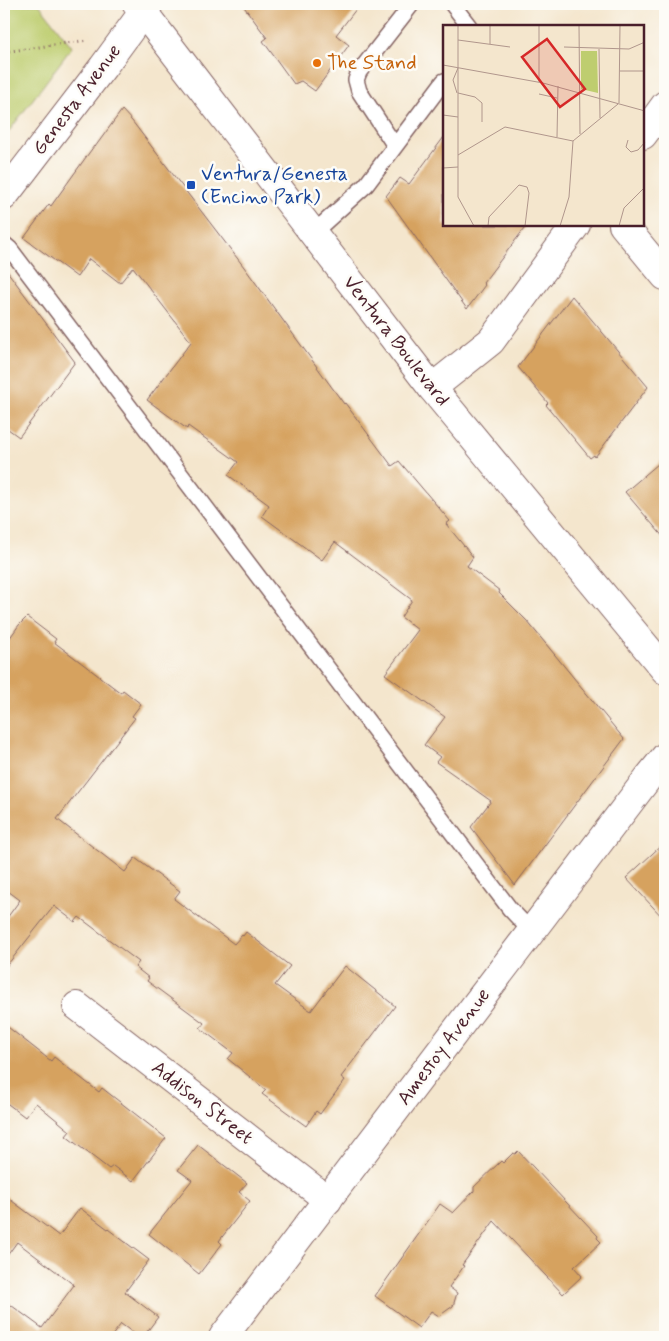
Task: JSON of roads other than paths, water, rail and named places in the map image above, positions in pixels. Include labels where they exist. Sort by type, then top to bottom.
[{"type":"street","name":"Genesta Avenue","points":[[4,196],[102,67],[143,6]]},
{"type":"street","name":"Ventura Boulevard","points":[[143,6],[432,388],[665,670]]},
{"type":"street","points":[[644,134],[665,106]]},
{"type":"street","points":[[432,388],[491,341],[575,226]]},
{"type":"street","points":[[624,226],[665,276]]},
{"type":"street","name":"Amestoy Avenue","points":[[223,1337],[665,757]]},
{"type":"street","name":"Addison Street","points":[[77,1006],[328,1200]]},
{"type":"lane","points":[[395,146],[359,91],[356,80],[359,72],[412,4]]},
{"type":"lane","points":[[452,4],[469,25]]},
{"type":"lane","points":[[313,233],[366,185],[443,81]]},
{"type":"lane","points":[[4,244],[10,249],[510,909],[532,932]]},
{"type":"place","name":"The Stand","points":[[317,63]]},
{"type":"place","name":"Ventura/Genesta (Encino Park)","points":[[191,185]]}]
